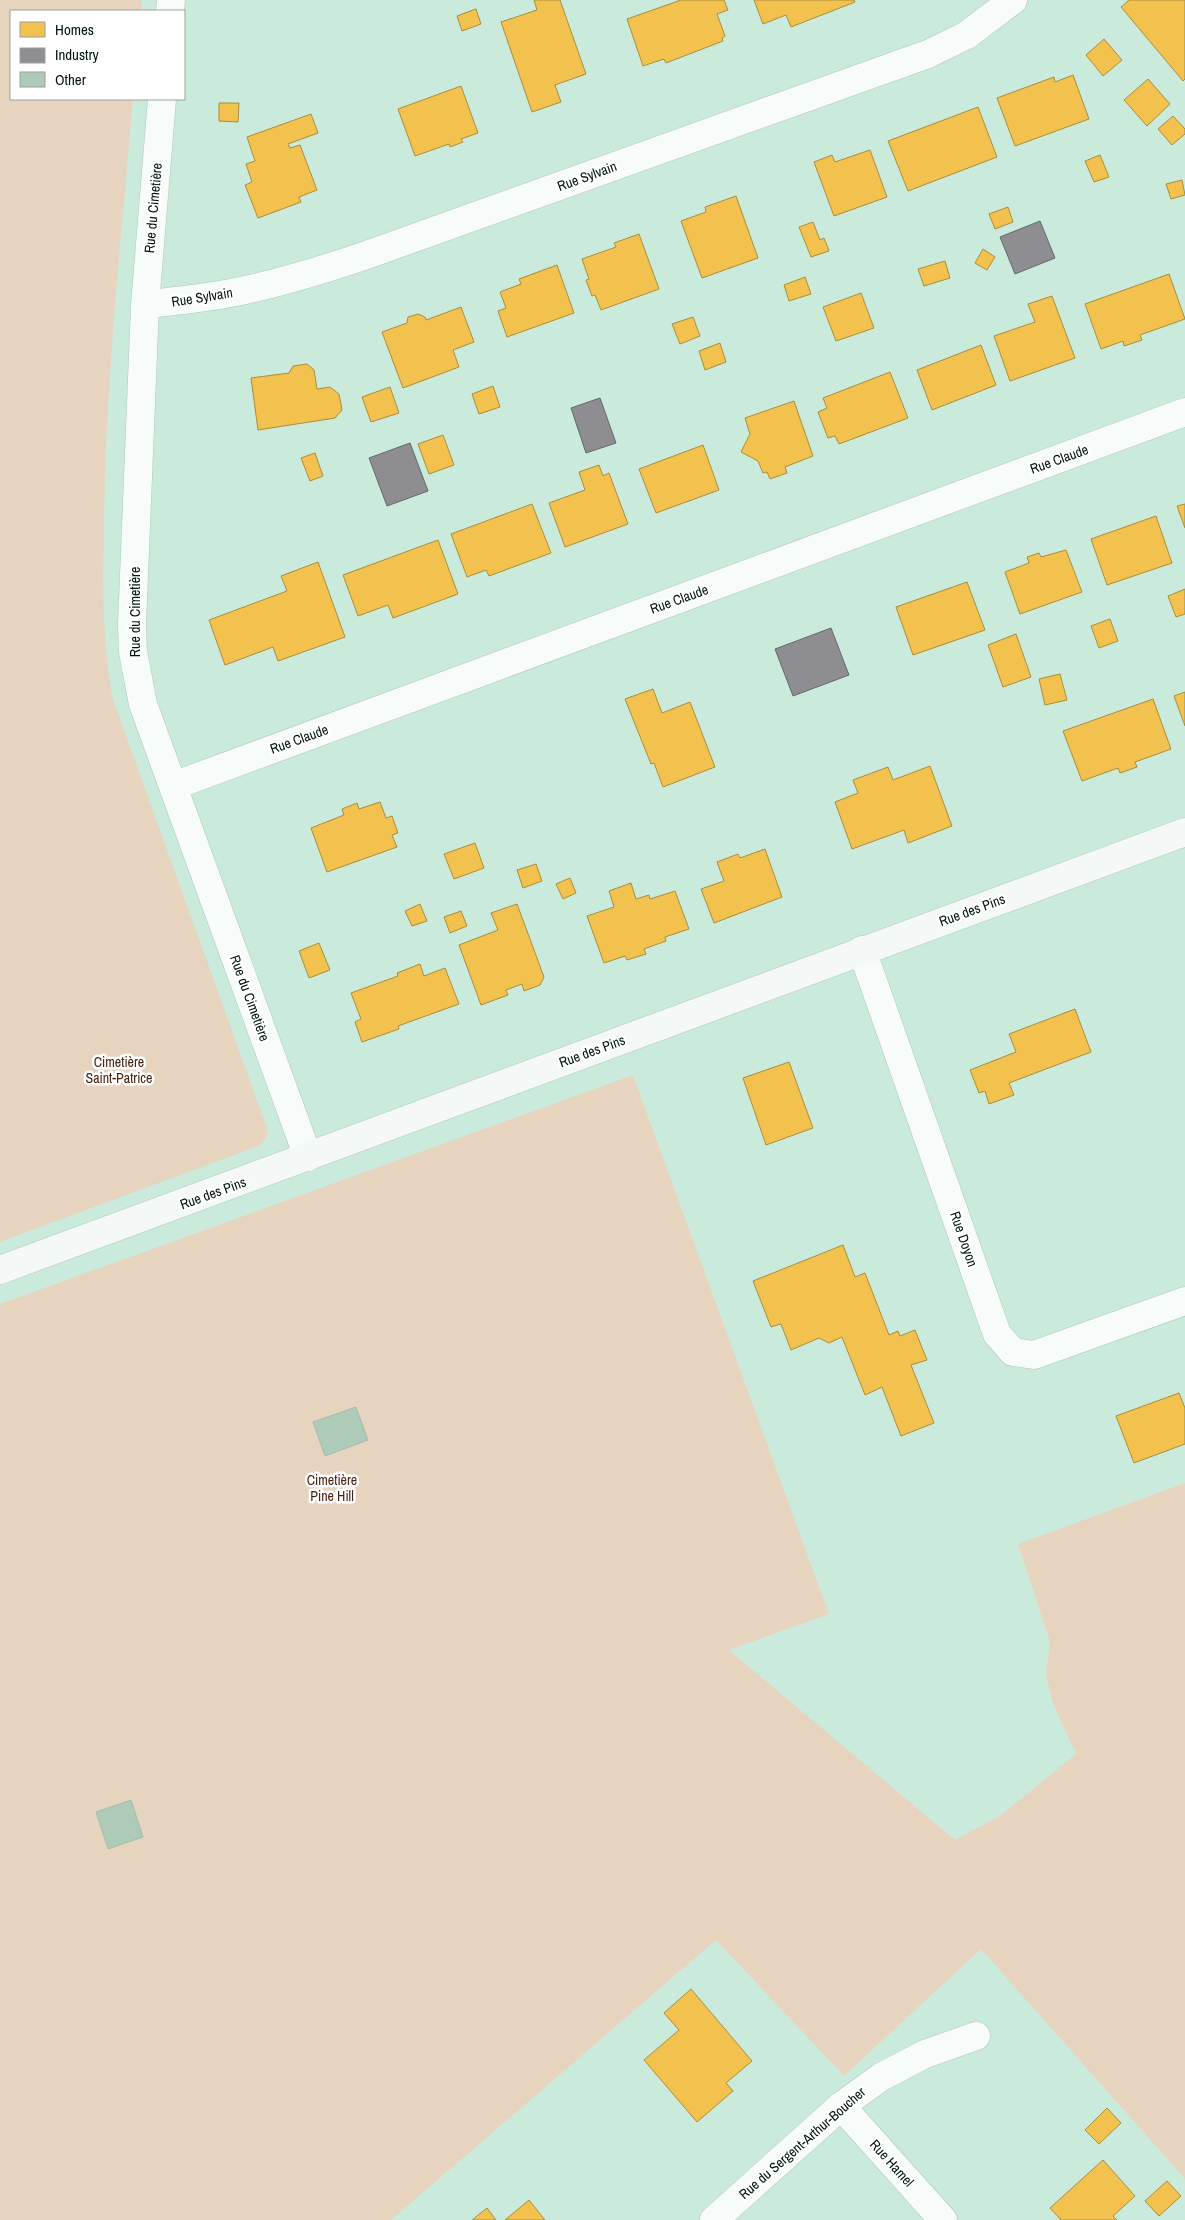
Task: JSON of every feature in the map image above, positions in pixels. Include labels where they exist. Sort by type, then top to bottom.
[{"type":"street","name":"Rue Sylvain","points":[[145,305],[195,300],[266,286],[314,273],[371,253],[928,54],[967,35],[1013,0]]},
{"type":"street","name":"Rue du Cimetière","points":[[162,100],[145,305],[133,652],[143,704],[308,1157]]},
{"type":"street","name":"Rue Claude","points":[[173,786],[1185,412]]},
{"type":"street","name":"Rue des Pins","points":[[0,1270],[1185,832]]},
{"type":"street","name":"Rue Doyon","points":[[862,950],[997,1334],[1008,1346],[1014,1352],[1034,1355],[1185,1301]]},
{"type":"street","name":"Rue du Sergent-Arthur-Boucher","points":[[714,2220],[841,2106],[881,2077],[925,2054],[976,2036]]},
{"type":"street","name":"Rue Hamel","points":[[841,2106],[943,2220]]},
{"type":"green space","name":"Cimetière Saint-Patrice","points":[[0,0],[142,0],[141,10],[10,10],[10,100],[133,100],[114,314],[107,422],[104,593],[105,636],[109,678],[113,699],[268,1131],[265,1139],[259,1146],[0,1242]]},
{"type":"green space","name":"Cimetière Pine Hill","points":[[633,1075],[829,1614],[729,1650],[955,1840],[1001,1815],[1076,1754],[1053,1704],[1046,1675],[1050,1642],[1018,1544],[1185,1483],[1185,2179],[981,1949],[844,2076],[716,1940],[391,2220],[0,2220],[0,1304]]},
{"type":"building: Homes","points":[[534,0],[560,0],[586,74],[555,85],[561,102],[532,112],[501,22],[537,10]]},
{"type":"building: Homes","points":[[681,0],[724,0],[728,10],[717,14],[725,36],[722,38],[723,41],[666,63],[664,59],[643,66],[627,19]]},
{"type":"building: Homes","points":[[754,0],[854,0],[855,2],[791,27],[786,15],[763,24]]},
{"type":"building: Homes","points":[[1129,0],[1185,0],[1185,79],[1183,81],[1121,7]]},
{"type":"building: Homes","points":[[476,9],[481,24],[462,31],[457,16]]},
{"type":"building: Homes","points":[[1104,39],[1122,60],[1103,76],[1086,55]]},
{"type":"building: Homes","points":[[1073,75],[1089,119],[1015,146],[997,98],[1054,77],[1055,82]]},
{"type":"building: Homes","points":[[1148,79],[1170,104],[1147,126],[1124,100]]},
{"type":"building: Homes","points":[[461,86],[478,133],[461,139],[463,142],[450,147],[449,144],[415,156],[398,109]]},
{"type":"building: Homes","points":[[219,103],[239,103],[238,122],[219,121]]},
{"type":"building: Homes","points":[[978,107],[997,157],[908,191],[888,141]]},
{"type":"building: Homes","points":[[311,114],[318,133],[288,144],[290,148],[300,145],[317,190],[299,197],[301,202],[258,218],[245,185],[252,182],[246,164],[255,161],[247,137]]},
{"type":"building: Homes","points":[[1173,116],[1185,129],[1185,134],[1172,145],[1158,129]]},
{"type":"building: Homes","points":[[870,150],[887,197],[834,216],[814,162],[832,155],[835,162]]},
{"type":"building: Homes","points":[[1100,155],[1109,177],[1094,182],[1085,161]]},
{"type":"building: Homes","points":[[1182,180],[1185,195],[1171,199],[1166,184]]},
{"type":"building: Homes","points":[[736,196],[758,258],[702,278],[681,221],[706,212],[705,207]]},
{"type":"building: Homes","points":[[1008,207],[1013,222],[995,229],[989,214]]},
{"type":"building: Homes","points":[[813,222],[820,240],[824,238],[829,251],[811,257],[799,227]]},
{"type":"building: Homes","points":[[639,234],[659,289],[601,310],[595,295],[592,296],[586,280],[589,279],[582,259],[616,247],[614,243]]},
{"type":"building: Homes","points":[[983,249],[995,257],[987,270],[975,263]]},
{"type":"building: Homes","points":[[945,261],[950,278],[924,286],[918,269]]},
{"type":"building: Homes","points":[[557,265],[574,313],[507,337],[498,311],[506,308],[500,292],[521,284],[519,279]]},
{"type":"building: Homes","points":[[1169,274],[1185,319],[1140,335],[1142,340],[1124,346],[1123,341],[1101,349],[1085,304]]},
{"type":"building: Homes","points":[[805,277],[811,294],[789,301],[784,285]]},
{"type":"building: Homes","points":[[861,293],[874,328],[836,341],[823,307]]},
{"type":"building: Homes","points":[[1052,296],[1075,358],[1010,381],[994,336],[1035,322],[1028,304]]},
{"type":"building: Homes","points":[[461,307],[474,342],[453,350],[459,367],[403,388],[382,332],[407,323],[408,317],[418,314],[425,317],[426,320]]},
{"type":"building: Homes","points":[[693,317],[700,336],[680,344],[672,324]]},
{"type":"building: Homes","points":[[720,343],[726,362],[705,370],[699,351]]},
{"type":"building: Homes","points":[[981,345],[996,385],[932,410],[917,370]]},
{"type":"building: Homes","points":[[307,364],[314,370],[317,389],[330,387],[339,394],[342,410],[335,418],[258,430],[251,378],[289,373],[293,366]]},
{"type":"building: Homes","points":[[890,372],[908,418],[839,444],[835,436],[828,438],[818,412],[827,408],[823,398]]},
{"type":"building: Homes","points":[[493,386],[500,407],[479,414],[472,394]]},
{"type":"building: Homes","points":[[390,387],[399,413],[371,422],[362,397]]},
{"type":"building: Homes","points":[[794,401],[813,456],[785,467],[787,473],[770,479],[767,472],[763,473],[758,461],[741,452],[750,434],[745,418]]},
{"type":"building: Homes","points":[[443,435],[454,465],[429,474],[418,444]]},
{"type":"building: Homes","points":[[703,445],[719,490],[656,513],[639,469]]},
{"type":"building: Homes","points":[[315,453],[323,476],[310,481],[301,458]]},
{"type":"building: Homes","points":[[599,465],[603,476],[609,473],[628,524],[565,547],[549,503],[585,490],[579,472]]},
{"type":"building: Homes","points":[[532,504],[551,553],[489,576],[486,570],[467,577],[451,534]]},
{"type":"building: Homes","points":[[1185,504],[1185,528],[1177,506]]},
{"type":"building: Homes","points":[[1156,516],[1172,563],[1107,585],[1091,539]]},
{"type":"building: Homes","points":[[438,540],[458,594],[393,618],[388,605],[358,616],[343,575]]},
{"type":"building: Homes","points":[[1066,550],[1082,592],[1020,614],[1005,572],[1029,563],[1027,557],[1039,553],[1041,557]]},
{"type":"building: Homes","points":[[318,562],[345,637],[278,661],[273,647],[225,665],[209,620],[287,591],[281,576]]},
{"type":"building: Homes","points":[[967,582],[985,630],[913,655],[896,607]]},
{"type":"building: Homes","points":[[1185,589],[1185,614],[1176,617],[1168,596]]},
{"type":"building: Homes","points":[[1110,619],[1118,641],[1099,648],[1091,626]]},
{"type":"building: Homes","points":[[1016,634],[1031,677],[1003,687],[988,645]]},
{"type":"building: Homes","points":[[1060,674],[1067,700],[1045,705],[1039,679]]},
{"type":"building: Homes","points":[[653,689],[662,713],[690,702],[715,767],[663,787],[654,763],[651,764],[625,699]]},
{"type":"building: Homes","points":[[1185,692],[1185,726],[1174,696]]},
{"type":"building: Homes","points":[[1153,699],[1171,749],[1135,762],[1137,767],[1120,773],[1118,768],[1082,781],[1063,731]]},
{"type":"building: Homes","points":[[930,766],[952,826],[908,843],[904,830],[852,849],[835,802],[858,793],[853,780],[888,767],[893,780]]},
{"type":"building: Homes","points":[[380,802],[386,818],[392,816],[398,833],[392,835],[397,847],[327,872],[311,828],[344,815],[342,809],[357,803],[359,809]]},
{"type":"building: Homes","points":[[475,843],[484,868],[454,879],[444,854]]},
{"type":"building: Homes","points":[[765,849],[782,897],[714,923],[701,889],[724,881],[717,862],[738,854],[740,858]]},
{"type":"building: Homes","points":[[536,864],[542,881],[523,888],[517,870]]},
{"type":"building: Homes","points":[[570,878],[576,893],[563,899],[556,884]]},
{"type":"building: Homes","points":[[631,883],[636,899],[649,895],[650,899],[675,891],[689,929],[665,937],[666,941],[644,949],[646,954],[627,960],[625,956],[604,963],[587,916],[614,907],[609,891]]},
{"type":"building: Homes","points":[[420,904],[427,921],[412,926],[405,911]]},
{"type":"building: Homes","points":[[517,904],[544,977],[540,985],[524,991],[522,984],[506,990],[508,995],[481,1005],[459,945],[498,930],[491,913]]},
{"type":"building: Homes","points":[[461,911],[467,926],[450,933],[444,917]]},
{"type":"building: Homes","points":[[319,943],[330,970],[309,978],[299,951]]},
{"type":"building: Homes","points":[[420,964],[424,976],[445,968],[459,1004],[398,1026],[399,1029],[362,1042],[355,1022],[361,1019],[351,993],[398,976],[397,973]]},
{"type":"building: Homes","points":[[1075,1009],[1091,1052],[1009,1083],[1014,1095],[989,1104],[985,1091],[979,1093],[970,1070],[1016,1052],[1009,1034]]},
{"type":"building: Homes","points":[[789,1062],[813,1128],[766,1145],[743,1078]]},
{"type":"building: Homes","points":[[843,1245],[855,1277],[865,1273],[889,1335],[898,1331],[900,1336],[915,1330],[927,1360],[911,1365],[934,1423],[901,1436],[882,1387],[865,1395],[842,1337],[829,1343],[819,1338],[791,1350],[781,1324],[771,1327],[753,1281]]},
{"type":"building: Homes","points":[[1179,1393],[1185,1408],[1185,1444],[1134,1463],[1116,1416]]},
{"type":"building: Homes","points":[[691,1989],[752,2061],[726,2083],[733,2091],[697,2122],[644,2060],[679,2030],[664,2013]]},
{"type":"building: Homes","points":[[1107,2108],[1121,2123],[1099,2144],[1085,2130]]},
{"type":"building: Homes","points":[[1103,2160],[1135,2196],[1113,2216],[1117,2220],[1061,2220],[1050,2208]]},
{"type":"building: Homes","points":[[1167,2181],[1181,2196],[1159,2216],[1145,2201]]},
{"type":"building: Homes","points":[[529,2200],[545,2220],[505,2220]]},
{"type":"building: Homes","points":[[487,2208],[496,2220],[472,2220]]},
{"type":"building: Industry","points":[[1040,221],[1055,258],[1015,274],[1000,237]]},
{"type":"building: Industry","points":[[600,398],[616,443],[586,453],[571,408]]},
{"type":"building: Industry","points":[[410,443],[428,491],[387,506],[369,458]]},
{"type":"building: Industry","points":[[831,628],[849,675],[793,696],[775,649]]},
{"type":"building: Other","points":[[356,1407],[368,1440],[325,1456],[313,1422]]},
{"type":"building: Other","points":[[131,1800],[143,1837],[108,1849],[96,1812]]}]
